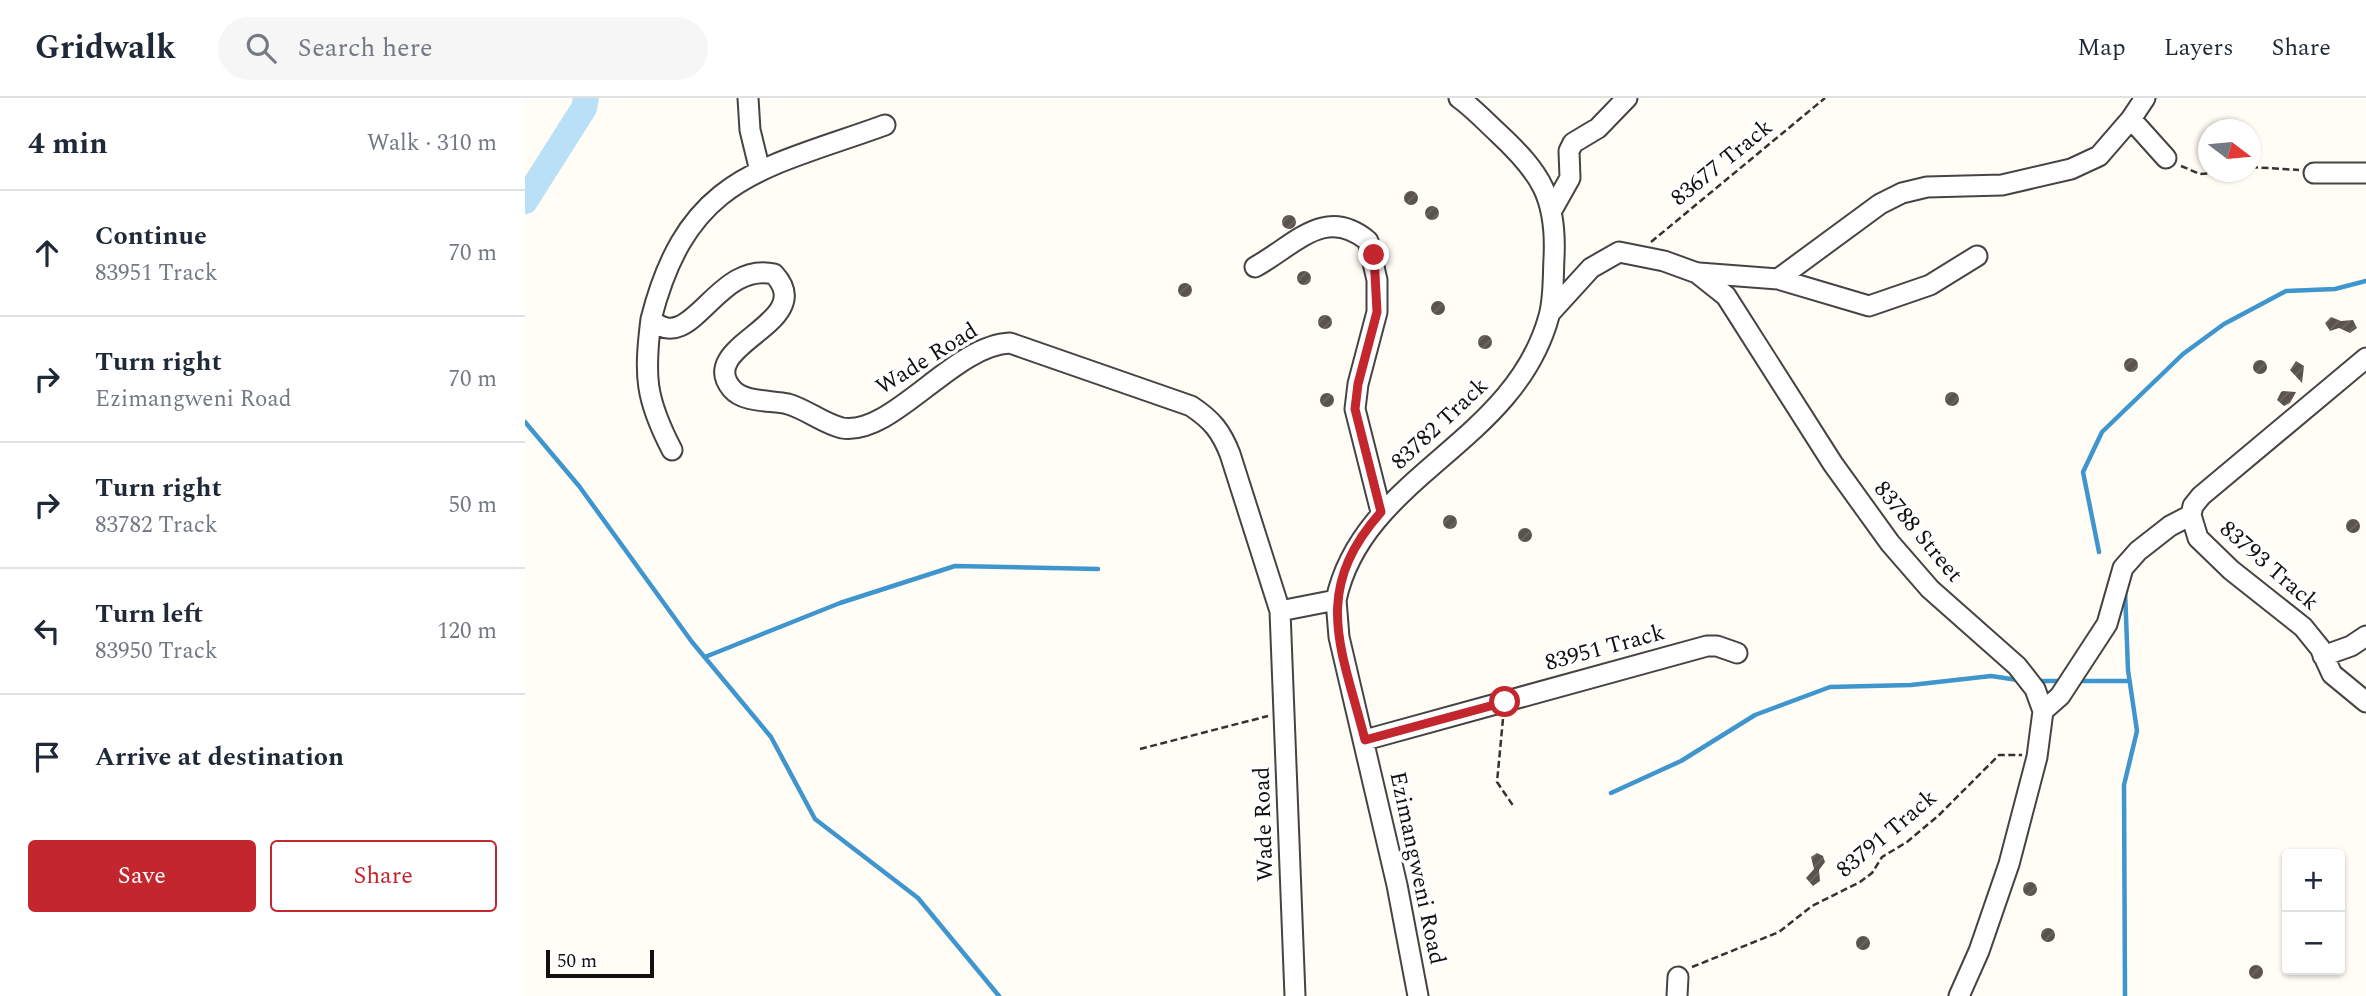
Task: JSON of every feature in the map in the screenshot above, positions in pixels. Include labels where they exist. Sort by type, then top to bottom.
[{"type":"street","points":[[748,98],[750,130],[760,171]]},
{"type":"street","name":"83782 Track","points":[[1336,600],[1345,566],[1381,512],[1473,433],[1498,406],[1535,352],[1550,313],[1555,244],[1552,210],[1542,179],[1532,165],[1459,98]]},
{"type":"street","points":[[1552,210],[1570,178],[1569,159],[1573,143],[1598,128],[1627,98]]},
{"type":"street","points":[[1778,279],[1880,204],[1902,193],[1948,185],[2002,185],[2071,169],[2099,156],[2145,98]]},
{"type":"street","points":[[2131,119],[2166,158]]},
{"type":"street","points":[[673,450],[650,405],[646,358],[651,319],[660,284],[682,238],[697,216],[727,188],[760,171],[885,125]]},
{"type":"street","points":[[2314,173],[2366,173]]},
{"type":"street","points":[[1255,267],[1323,226],[1345,227],[1368,241],[1377,280],[1377,312],[1358,384],[1355,409],[1381,512]]},
{"type":"street","name":"83788 Street","points":[[1550,313],[1591,268],[1609,256],[1628,251],[1697,273],[1716,286],[1739,312],[1833,464],[1890,543],[1930,589],[2017,666],[2035,689],[2043,711]]},
{"type":"street","points":[[1697,273],[1778,279],[1869,306],[1930,285],[1977,256]]},
{"type":"street","name":"Wade Road","points":[[651,319],[657,325],[678,327],[692,320],[739,276],[762,271],[774,274],[785,289],[786,298],[776,317],[741,344],[728,361],[726,377],[730,387],[737,394],[755,400],[790,405],[840,427],[855,428],[885,415],[992,344],[1023,345],[1191,406],[1211,419],[1221,433],[1280,611],[1296,996]]},
{"type":"street","name":"83793 Track","points":[[2366,358],[2201,496],[2191,514],[2198,538],[2231,570],[2303,628],[2332,674],[2366,702]]},
{"type":"street","points":[[1959,996],[1979,951],[2009,864],[2037,757],[2043,711],[2060,696],[2107,624],[2123,568],[2138,551],[2170,526],[2191,514]]},
{"type":"street","points":[[1280,611],[1336,600]]},
{"type":"street","name":"Ezimangweni Road","points":[[1336,600],[1339,637],[1397,885],[1418,996]]},
{"type":"street","points":[[2323,656],[2351,646],[2366,636]]},
{"type":"street","name":"83951 Track","points":[[1365,740],[1707,646],[1717,646],[1737,653]]},
{"type":"path","name":"83677 Track","points":[[1638,254],[1825,98]]},
{"type":"path","points":[[2166,158],[2198,173]]},
{"type":"path","points":[[2261,168],[2314,173]]},
{"type":"path","points":[[1505,702],[1497,782],[1514,807]]},
{"type":"path","points":[[1140,749],[1285,712]]},
{"type":"path","name":"83791 Track","points":[[1678,986],[1703,962],[1779,932],[1812,906],[1860,882],[1872,873],[1882,857],[1907,842],[1938,816],[1999,755],[2011,753],[2037,757]]},
{"type":"building","points":[[1408,191],[1414,191],[1418,198],[1414,205],[1408,205],[1404,201],[1404,195]]},
{"type":"building","points":[[1429,206],[1435,206],[1439,213],[1435,220],[1429,220],[1425,216],[1425,210]]},
{"type":"building","points":[[1286,215],[1292,215],[1296,222],[1292,229],[1286,229],[1282,225],[1282,219]]},
{"type":"building","points":[[1301,271],[1307,271],[1311,278],[1307,285],[1301,285],[1297,281],[1297,275]]},
{"type":"building","points":[[1182,283],[1188,283],[1192,290],[1188,297],[1182,297],[1178,293],[1178,287]]},
{"type":"building","points":[[1435,301],[1441,301],[1445,308],[1441,315],[1435,315],[1431,311],[1431,305]]},
{"type":"building","points":[[1322,315],[1328,315],[1332,322],[1328,329],[1322,329],[1318,325],[1318,319]]},
{"type":"building","points":[[2331,317],[2341,321],[2353,320],[2357,328],[2350,333],[2339,328],[2330,331],[2325,323]]},
{"type":"building","points":[[1482,335],[1488,335],[1492,342],[1488,349],[1482,349],[1478,345],[1478,339]]},
{"type":"building","points":[[2128,358],[2134,358],[2138,365],[2134,372],[2128,372],[2124,368],[2124,362]]},
{"type":"building","points":[[2257,360],[2263,360],[2267,367],[2263,374],[2257,374],[2253,370],[2253,364]]},
{"type":"building","points":[[2296,361],[2304,366],[2302,383],[2290,370]]},
{"type":"building","points":[[1949,392],[1955,392],[1959,399],[1955,406],[1949,406],[1945,402],[1945,396]]},
{"type":"building","points":[[2281,392],[2296,392],[2290,403],[2284,406],[2277,400]]},
{"type":"building","points":[[1324,393],[1330,393],[1334,400],[1330,407],[1324,407],[1320,403],[1320,397]]},
{"type":"building","points":[[1447,515],[1453,515],[1457,522],[1453,529],[1447,529],[1443,525],[1443,519]]},
{"type":"building","points":[[2350,519],[2356,519],[2360,526],[2356,533],[2350,533],[2346,529],[2346,523]]},
{"type":"building","points":[[1522,528],[1528,528],[1532,535],[1528,542],[1522,542],[1518,538],[1518,532]]},
{"type":"building","points":[[1817,853],[1823,856],[1825,862],[1819,870],[1820,881],[1813,886],[1806,878],[1814,869],[1811,857]]},
{"type":"building","points":[[2027,882],[2033,882],[2037,889],[2033,896],[2027,896],[2023,892],[2023,886]]},
{"type":"building","points":[[2045,928],[2051,928],[2055,935],[2051,942],[2045,942],[2041,938],[2041,932]]},
{"type":"building","points":[[1860,936],[1866,936],[1870,943],[1866,950],[1860,950],[1856,946],[1856,940]]},
{"type":"building","points":[[2253,965],[2259,965],[2263,972],[2259,979],[2253,979],[2249,975],[2249,969]]},
{"type":"waterway","points":[[525,201],[584,108],[586,98]]},
{"type":"waterway","points":[[2099,552],[2083,472],[2102,432],[2183,354],[2224,324],[2286,291],[2335,289],[2366,281]]},
{"type":"waterway","points":[[525,422],[579,486],[692,642],[771,737],[815,819],[918,898],[999,996]]},
{"type":"waterway","points":[[705,657],[840,603],[955,566],[1098,569]]},
{"type":"waterway","points":[[2125,590],[2128,670],[2137,731],[2124,785],[2125,996]]},
{"type":"waterway","points":[[1611,793],[1681,761],[1755,715],[1830,687],[1911,685],[1991,676],[2018,680]]},
{"type":"waterway","points":[[2038,681],[2064,681]]},
{"type":"waterway","points":[[2076,681],[2129,681]]},
{"type":"route","points":[[1374,255],[1377,312],[1374,332],[1362,366],[1355,409],[1381,512],[1345,566],[1336,600],[1339,637],[1365,740],[1505,702]]}]
